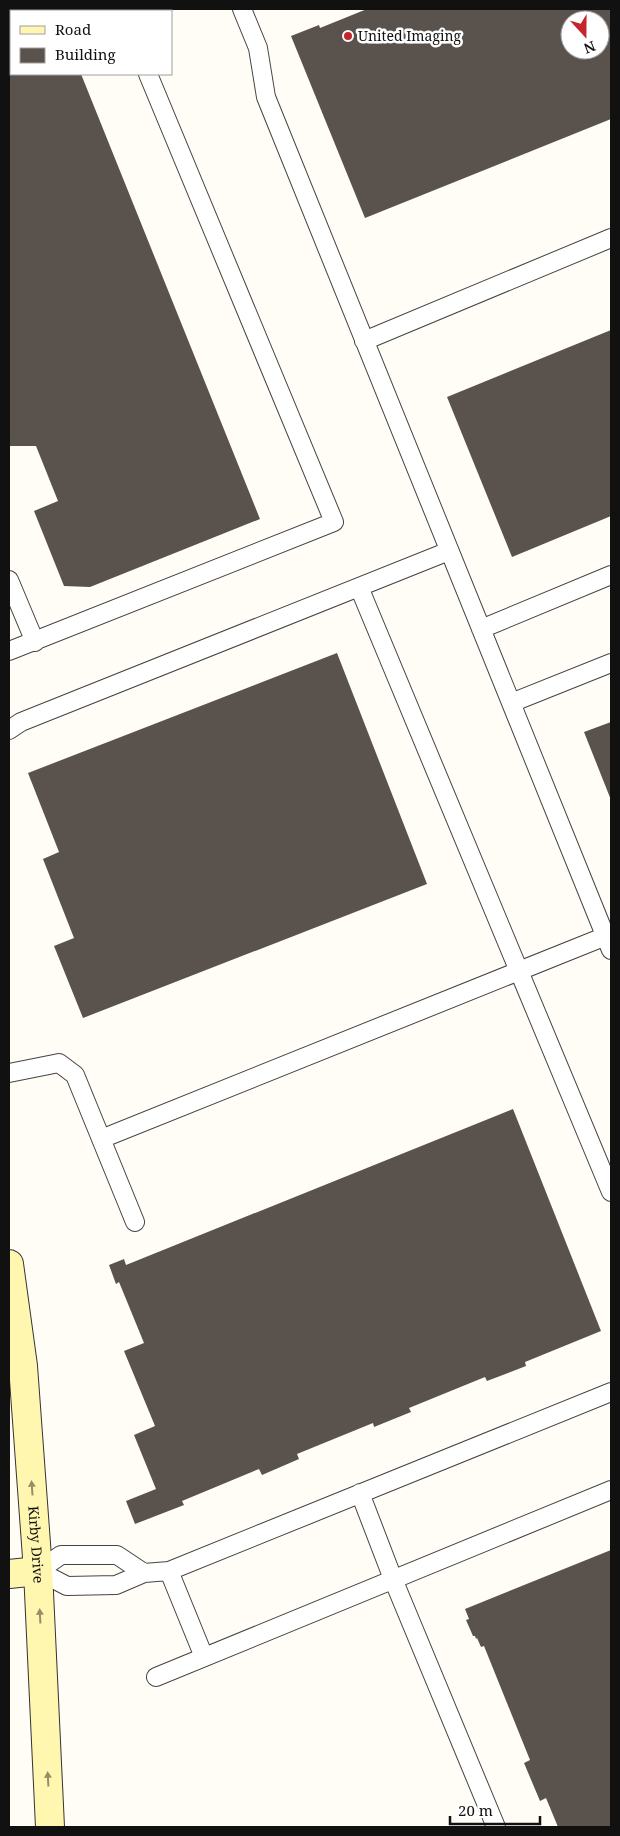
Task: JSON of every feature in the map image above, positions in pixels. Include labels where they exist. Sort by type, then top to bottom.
[{"type":"main road","name":"Kirby Drive","points":[[9,1264],[23,1366],[38,1571],[50,1827]]},
{"type":"main road","points":[[9,1574],[38,1571]]},
{"type":"lane","points":[[101,1139],[519,971],[608,943],[266,97],[258,48],[243,9]]},
{"type":"lane","points":[[9,651],[334,522],[148,75]]},
{"type":"lane","points":[[364,341],[611,238]]},
{"type":"lane","points":[[9,730],[21,722],[449,551]]},
{"type":"lane","points":[[481,629],[611,575]]},
{"type":"lane","points":[[9,580],[35,642]]},
{"type":"lane","points":[[358,587],[611,1192]]},
{"type":"lane","points":[[511,703],[611,663]]},
{"type":"lane","points":[[9,1073],[59,1063],[75,1075],[135,1222]]},
{"type":"lane","points":[[144,1573],[117,1555],[61,1554],[38,1571],[67,1586],[116,1585],[144,1573],[169,1571],[611,1392]]},
{"type":"lane","points":[[156,1677],[611,1490]]},
{"type":"lane","points":[[360,1493],[393,1579],[496,1827]]},
{"type":"lane","points":[[169,1571],[204,1657]]},
{"type":"building","points":[[367,9],[611,9],[611,119],[365,218],[291,36],[319,25],[320,28]]},
{"type":"building","points":[[9,74],[81,75],[260,519],[90,587],[64,586],[34,511],[58,501],[36,446],[9,446]]},
{"type":"building","points":[[611,330],[611,516],[512,557],[447,397]]},
{"type":"building","points":[[337,653],[427,884],[83,1018],[54,946],[74,938],[43,859],[59,852],[28,773]]},
{"type":"building","points":[[611,722],[611,800],[584,732]]},
{"type":"building","points":[[513,1109],[601,1331],[525,1362],[526,1366],[487,1381],[485,1377],[409,1408],[411,1412],[374,1427],[373,1423],[297,1454],[299,1459],[262,1475],[259,1469],[182,1501],[184,1505],[135,1524],[126,1501],[156,1489],[134,1435],[155,1426],[124,1351],[144,1343],[119,1282],[116,1284],[109,1265],[124,1259],[126,1265]]},
{"type":"building","points":[[611,1550],[611,1827],[558,1827],[546,1798],[540,1801],[524,1763],[530,1760],[484,1646],[481,1647],[477,1638],[473,1636],[466,1620],[469,1619],[465,1609]]},
{"type":"place","name":"United Imaging","points":[[348,36]]}]
